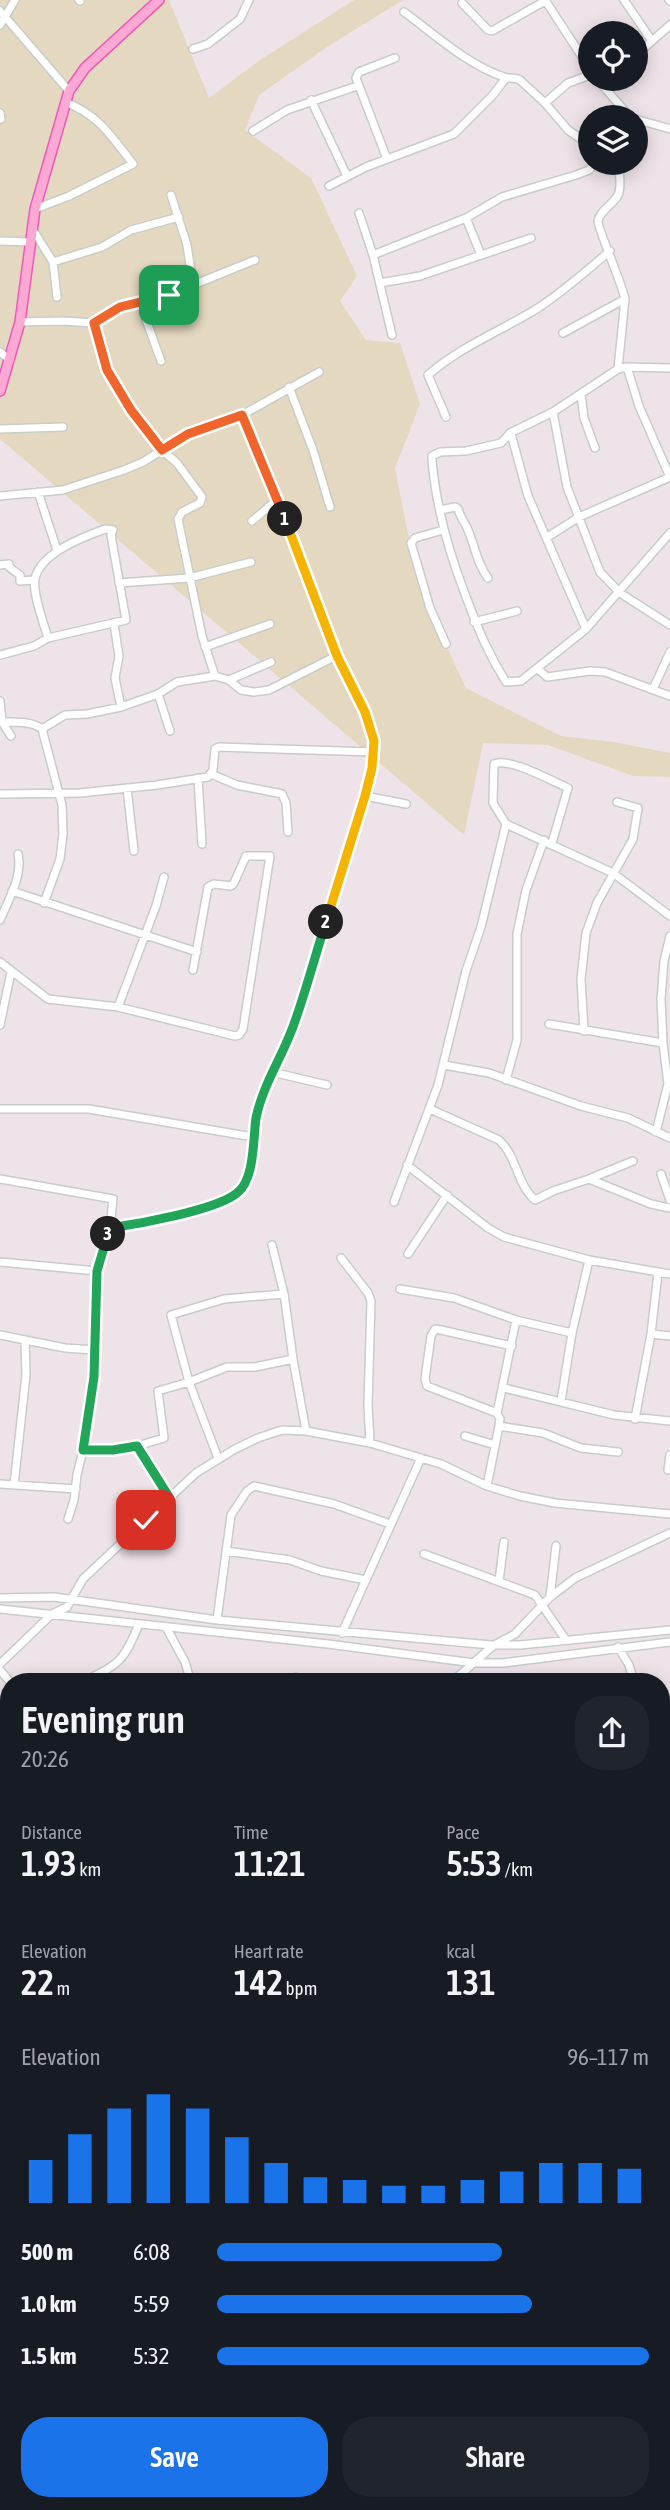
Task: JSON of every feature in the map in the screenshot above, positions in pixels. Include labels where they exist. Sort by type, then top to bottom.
[{"type":"main road","points":[[0,391],[20,323],[35,209],[69,91],[85,68],[159,0]]},
{"type":"street","points":[[0,26],[15,0]]},
{"type":"street","points":[[193,49],[208,44],[240,19],[249,0]]},
{"type":"street","points":[[462,4],[492,31],[545,0],[578,51]]},
{"type":"street","points":[[624,0],[652,41]]},
{"type":"street","points":[[0,11],[69,91]]},
{"type":"street","points":[[404,12],[470,60],[506,78],[515,77],[520,80],[545,103],[568,130],[578,137]]},
{"type":"street","points":[[648,45],[670,25]]},
{"type":"street","points":[[387,159],[356,78],[359,72],[395,58]]},
{"type":"street","points":[[329,186],[387,159],[454,134],[506,78]]},
{"type":"street","points":[[545,103],[568,83],[578,79]]},
{"type":"street","points":[[254,131],[278,115],[311,100],[357,86]]},
{"type":"street","points":[[607,91],[619,105]]},
{"type":"street","points":[[311,100],[347,176]]},
{"type":"street","points":[[35,209],[69,196],[133,163],[101,122],[85,109],[65,102]]},
{"type":"street","points":[[648,123],[670,129]]},
{"type":"street","points":[[373,255],[466,218],[502,197],[578,174]]},
{"type":"street","points":[[618,369],[625,299],[610,251],[598,228],[598,221],[618,195],[619,175]]},
{"type":"street","points":[[171,195],[187,245],[193,285]]},
{"type":"street","points":[[359,213],[373,255],[392,335]]},
{"type":"street","points":[[53,262],[102,247],[131,230],[179,217]]},
{"type":"street","points":[[466,218],[481,255]]},
{"type":"street","points":[[33,230],[53,262],[57,297]]},
{"type":"street","points":[[380,283],[420,276],[531,238]]},
{"type":"street","points":[[0,241],[30,242]]},
{"type":"street","points":[[446,416],[428,375],[463,349],[538,308],[573,283],[610,251]]},
{"type":"street","points":[[20,323],[94,323],[120,307],[193,285],[255,260]]},
{"type":"street","points":[[563,333],[625,299]]},
{"type":"street","points":[[140,303],[161,361]]},
{"type":"street","points":[[94,323],[107,370],[131,410],[162,450],[177,463],[202,497],[201,503],[182,512],[178,519],[188,578],[215,676]]},
{"type":"street","points":[[0,352],[10,360]]},
{"type":"street","points":[[546,538],[579,517],[670,477],[639,406],[627,367]]},
{"type":"street","points":[[670,368],[618,369],[553,412],[510,433],[501,443],[466,451],[440,452],[432,456],[435,492],[443,530],[474,622],[487,653],[506,682],[521,681],[586,629],[670,533]]},
{"type":"street","points":[[0,496],[63,490],[104,478],[143,462],[188,434],[242,415],[318,372]]},
{"type":"street","points":[[289,387],[313,450],[330,507]]},
{"type":"street","points":[[581,394],[584,418],[595,448]]},
{"type":"street","points":[[553,412],[564,476],[600,572],[620,593],[670,625]]},
{"type":"street","points":[[110,1228],[144,1223],[214,1203],[236,1195],[243,1188],[253,1156],[253,1137],[259,1105],[295,1023],[365,796],[374,752],[374,741],[365,712],[337,656],[278,499],[242,415]]},
{"type":"street","points":[[0,429],[63,427]]},
{"type":"street","points":[[510,433],[526,490],[586,629]]},
{"type":"street","points":[[38,492],[57,550]]},
{"type":"street","points":[[252,521],[278,499]]},
{"type":"street","points":[[440,510],[455,507],[458,509],[460,517],[468,527],[482,570],[488,578]]},
{"type":"street","points":[[0,655],[34,646],[48,638],[126,620],[111,535],[113,530],[105,529],[57,550],[39,570],[34,580],[48,638]]},
{"type":"street","points":[[443,530],[415,538],[411,543],[430,608],[446,645]]},
{"type":"street","points":[[119,583],[188,578],[251,562]]},
{"type":"street","points":[[0,565],[9,564],[9,567],[20,575],[20,582],[34,580]]},
{"type":"street","points":[[474,622],[517,611]]},
{"type":"street","points":[[114,624],[119,656],[115,678],[121,707]]},
{"type":"street","points":[[205,647],[270,624]]},
{"type":"street","points":[[653,689],[670,652]]},
{"type":"street","points":[[42,729],[65,715],[87,714],[121,707],[158,694],[177,682],[215,676],[229,680],[241,690],[269,690],[337,656]]},
{"type":"street","points":[[229,680],[271,662]]},
{"type":"street","points":[[538,669],[547,677],[590,671],[605,672],[670,696]]},
{"type":"street","points":[[158,694],[170,731]]},
{"type":"street","points":[[0,701],[2,722],[11,736]]},
{"type":"street","points":[[2,722],[30,724],[42,729],[62,805],[62,848],[44,903]]},
{"type":"street","points":[[211,774],[213,755],[219,747],[374,752]]},
{"type":"street","points":[[506,1080],[517,1040],[517,934],[526,890],[548,841],[568,789],[538,774],[501,761],[494,764],[493,803],[506,824],[548,841],[613,873],[670,914]]},
{"type":"street","points":[[0,794],[58,794],[127,788],[211,774],[237,785],[282,794],[286,803],[288,832]]},
{"type":"street","points":[[198,778],[202,844]]},
{"type":"street","points":[[127,788],[134,851]]},
{"type":"street","points":[[365,796],[406,804]]},
{"type":"street","points":[[584,1031],[581,979],[586,933],[613,873],[633,839],[638,808],[617,803]]},
{"type":"street","points":[[394,1202],[444,1065],[460,991],[481,927],[506,824]]},
{"type":"street","points":[[0,920],[12,891],[20,861],[18,855]]},
{"type":"street","points":[[0,962],[48,999],[118,1007],[239,1035],[243,1029],[270,856],[246,856],[231,886],[214,884],[208,887],[193,970]]},
{"type":"street","points":[[118,1007],[164,877]]},
{"type":"street","points":[[12,891],[197,952]]},
{"type":"street","points":[[656,1132],[668,1084],[661,999],[664,961],[670,936]]},
{"type":"street","points":[[0,1025],[11,972]]},
{"type":"street","points":[[550,1024],[663,1043]]},
{"type":"street","points":[[444,1065],[489,1073],[581,1106],[628,1118],[670,1139]]},
{"type":"street","points":[[272,1072],[327,1085]]},
{"type":"street","points":[[0,1109],[89,1109],[253,1137]]},
{"type":"street","points":[[430,1109],[499,1140],[508,1150],[526,1189],[535,1200],[634,1161]]},
{"type":"street","points":[[407,1165],[481,1223],[504,1237],[589,1260],[670,1274]]},
{"type":"street","points":[[661,1174],[670,1200]]},
{"type":"street","points":[[0,1179],[113,1199],[110,1228],[97,1271],[94,1377],[83,1450],[76,1475],[76,1489],[68,1518]]},
{"type":"street","points":[[589,1180],[670,1208]]},
{"type":"street","points":[[408,1254],[447,1195]]},
{"type":"street","points":[[272,1245],[284,1294],[306,1431]]},
{"type":"street","points":[[341,1258],[368,1293],[371,1301],[368,1405],[370,1443]]},
{"type":"street","points":[[561,1401],[572,1333],[589,1260]]},
{"type":"street","points":[[0,1262],[97,1271]]},
{"type":"street","points":[[635,1419],[651,1334],[658,1273]]},
{"type":"street","points":[[400,1289],[454,1298],[516,1321],[572,1333]]},
{"type":"street","points":[[218,1458],[189,1382],[171,1315],[224,1299],[284,1294]]},
{"type":"street","points":[[487,1486],[500,1419],[497,1413],[513,1346],[516,1321]]},
{"type":"street","points":[[497,1413],[427,1386],[425,1379],[431,1336],[435,1329],[513,1346]]},
{"type":"street","points":[[651,1334],[670,1336]]},
{"type":"street","points":[[0,1335],[24,1341],[94,1350]]},
{"type":"street","points":[[14,1485],[26,1375],[24,1341]]},
{"type":"street","points":[[83,1450],[113,1450],[164,1438],[158,1391],[227,1367],[255,1367],[293,1359]]},
{"type":"street","points":[[504,1388],[635,1419],[670,1421]]},
{"type":"street","points":[[499,1426],[543,1433],[581,1448],[618,1451]]},
{"type":"street","points":[[0,1664],[52,1614],[68,1607],[83,1579],[196,1473],[258,1437],[282,1430],[306,1431],[370,1443],[456,1470],[487,1486],[520,1496],[555,1503],[670,1514]]},
{"type":"street","points":[[465,1436],[495,1445]]},
{"type":"street","points":[[137,1446],[169,1497]]},
{"type":"street","points":[[668,1470],[670,1455]]},
{"type":"street","points":[[342,1633],[421,1458]]},
{"type":"street","points":[[0,1484],[76,1489]]},
{"type":"street","points":[[217,1620],[231,1515],[247,1491],[254,1486],[334,1504],[390,1524]]},
{"type":"street","points":[[462,1673],[494,1645],[515,1634],[550,1598],[575,1578],[670,1533]]},
{"type":"street","points":[[499,1581],[504,1542]]},
{"type":"street","points":[[550,1598],[556,1546]]},
{"type":"street","points":[[226,1551],[290,1560],[321,1571],[366,1580]]},
{"type":"street","points":[[424,1553],[535,1595],[566,1640]]},
{"type":"street","points":[[0,1598],[54,1597],[217,1620],[494,1645],[520,1645],[670,1630]]},
{"type":"street","points":[[0,1609],[328,1644],[474,1663],[503,1663],[670,1642]]},
{"type":"street","points":[[106,1673],[127,1652],[139,1624]]},
{"type":"street","points":[[166,1627],[188,1673]]},
{"type":"street","points":[[618,1647],[631,1673]]},
{"type":"shaded area","points":[[0,0],[169,0],[209,98],[260,60],[354,0],[403,0],[327,47],[259,95],[245,130],[311,178],[357,276],[340,301],[366,340],[400,343],[420,404],[395,468],[418,585],[466,688],[561,736],[614,742],[670,753],[670,777],[633,776],[548,745],[483,743],[464,835],[0,439]]},
{"type":"route","points":[[146,1520],[169,1497],[137,1446],[113,1450],[83,1450],[94,1377],[97,1271],[110,1228],[144,1223],[206,1206],[236,1195],[243,1188],[253,1156],[253,1137],[262,1095],[295,1023],[365,796],[374,752],[374,741],[365,712],[337,656],[278,499],[242,415],[188,434],[162,450],[123,399],[107,370],[94,323],[120,307],[169,295]]}]
